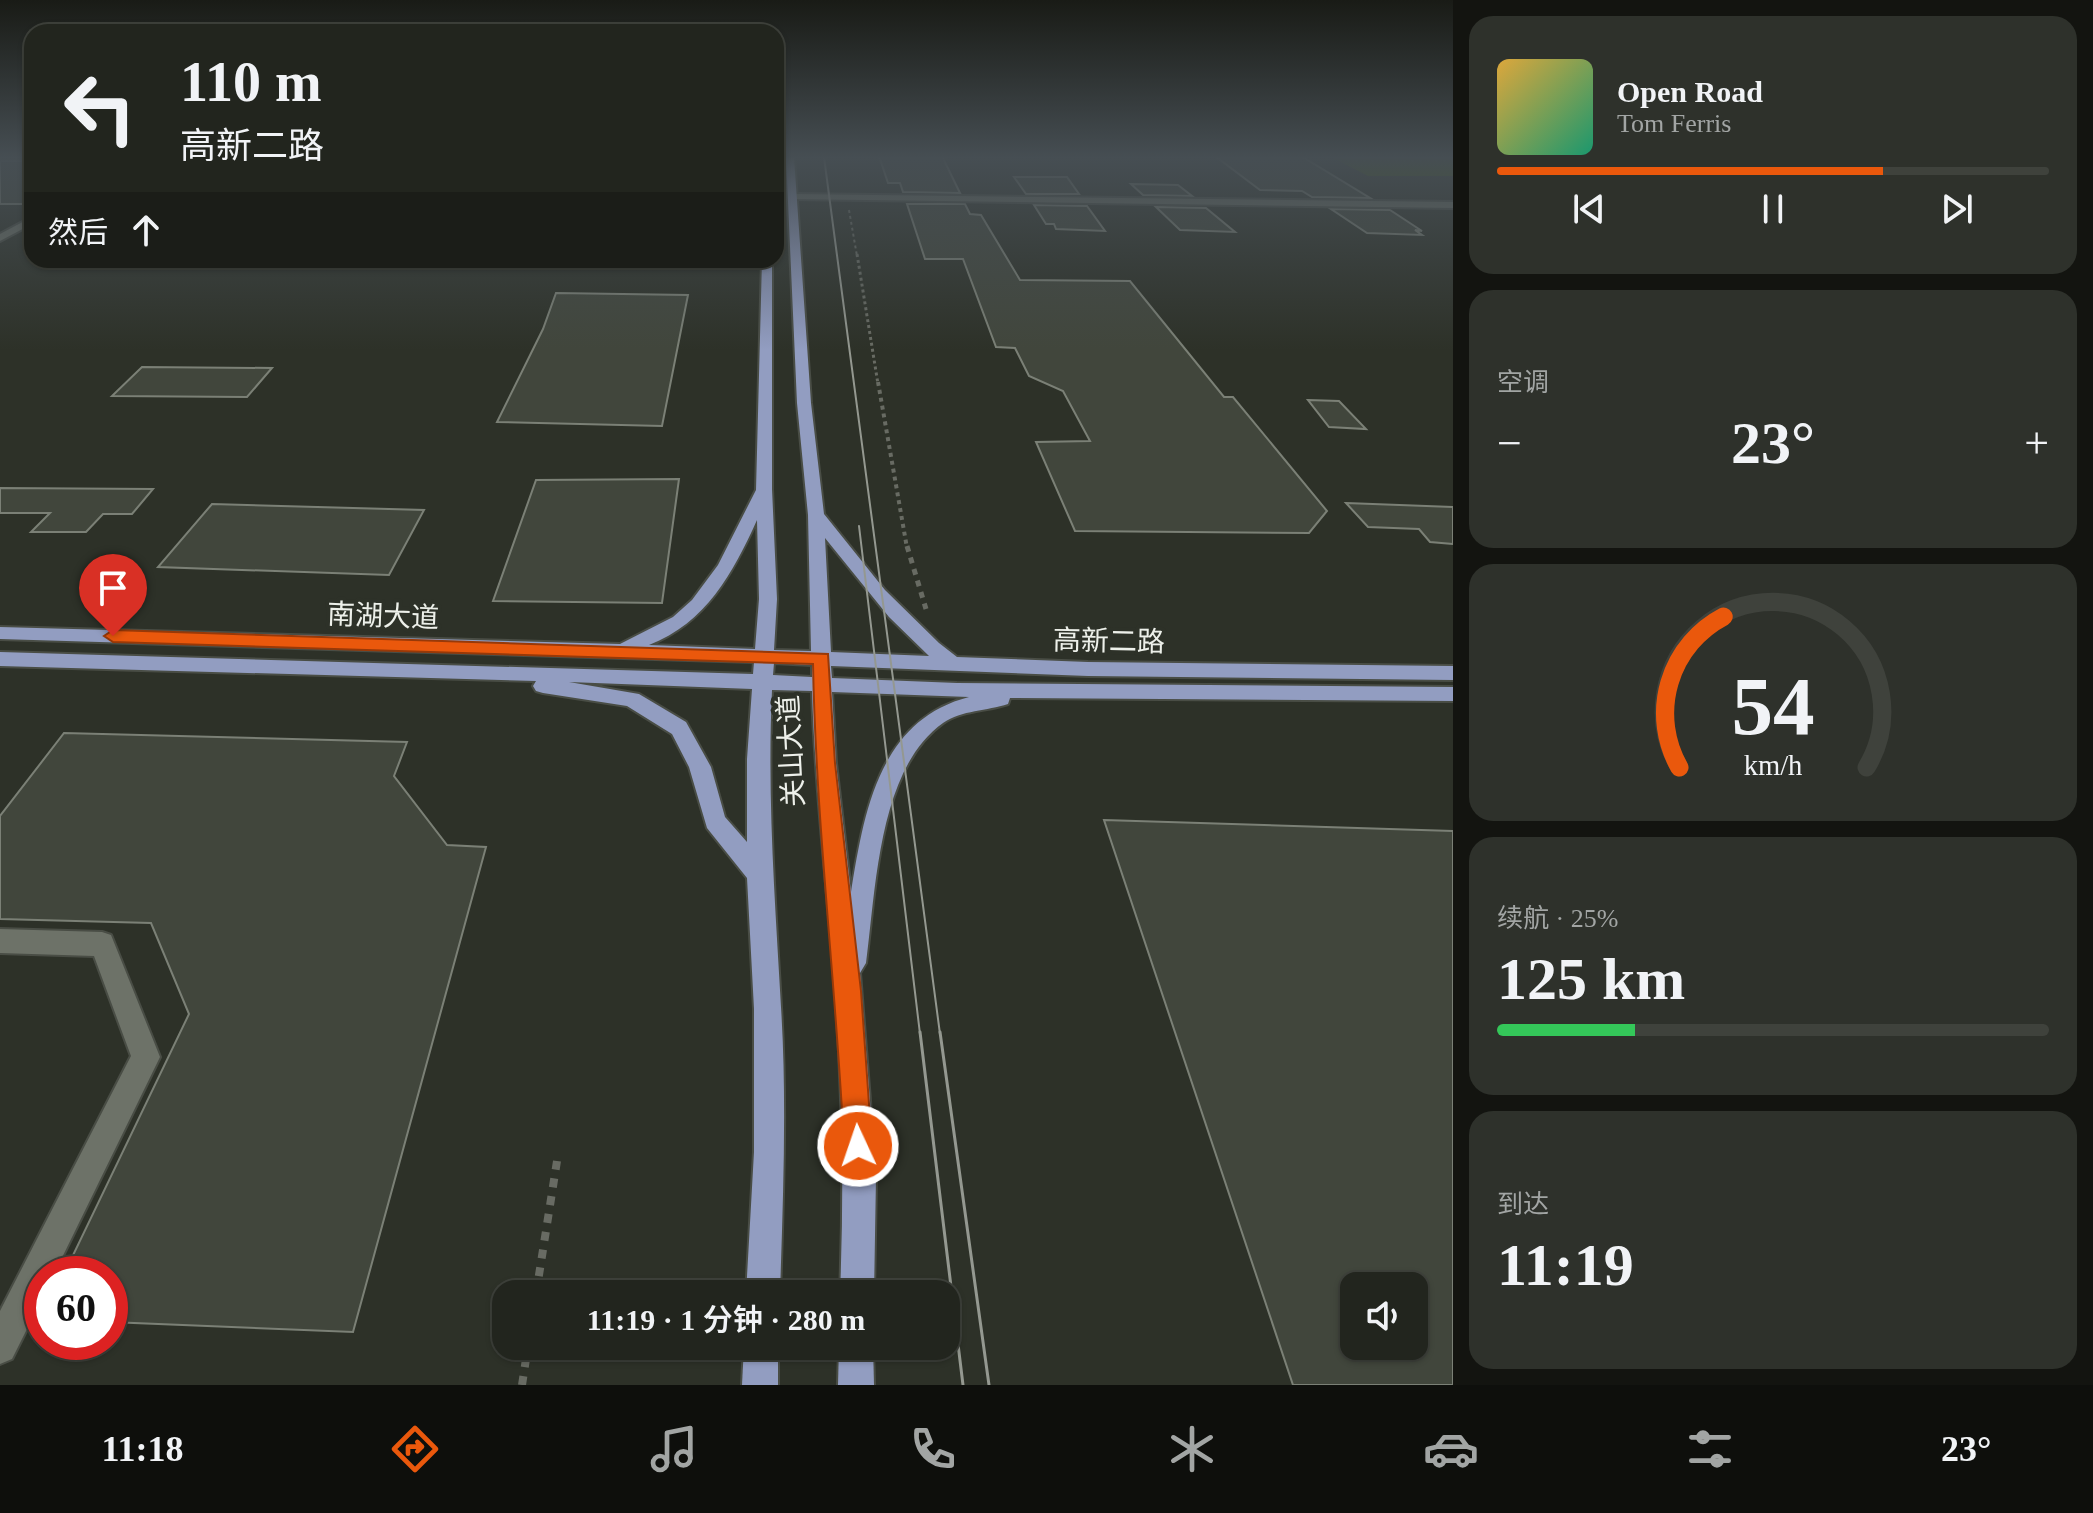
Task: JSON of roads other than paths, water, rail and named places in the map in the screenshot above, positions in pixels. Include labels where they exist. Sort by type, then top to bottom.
[{"type":"main road","name":"关山大道","points":[[794,222],[804,403],[816,515],[825,763],[849,991],[860,1177],[857,1280]]},
{"type":"main road","name":"关山大道","points":[[763,1280],[768,1025],[759,874],[758,759],[768,599],[764,489],[767,268]]},
{"type":"main road","points":[[613,650],[658,637],[695,610],[719,582],[764,489]]},
{"type":"main road","points":[[816,515],[897,616],[921,641],[952,663]]},
{"type":"main road","name":"南湖大道","points":[[0,633],[764,656]]},
{"type":"main road","name":"高新二路","points":[[764,656],[822,671],[1049,689],[1453,694]]},
{"type":"main road","name":"南湖大道","points":[[0,659],[763,681],[822,671]]},
{"type":"main road","name":"高新二路","points":[[822,671],[952,663],[1088,669],[1453,673]]},
{"type":"main road","points":[[392,669],[601,692],[632,699],[653,709],[679,728],[700,767],[715,821],[759,874]]},
{"type":"main road","points":[[849,991],[880,799],[910,738],[935,717],[958,707],[1049,689]]},
{"type":"main road","points":[[760,1385],[761,1360]]},
{"type":"main road","points":[[856,1360],[856,1385]]},
{"type":"street","points":[[0,238],[24,224]]},
{"type":"street","points":[[0,941],[102,944],[146,1057],[0,1347]]},
{"type":"tram line","points":[[833,222],[940,1034]]},
{"type":"tram line","points":[[859,526],[920,1034]]},
{"type":"tram line","points":[[920,1032],[963,1385]]},
{"type":"tram line","points":[[940,1032],[989,1385]]}]
